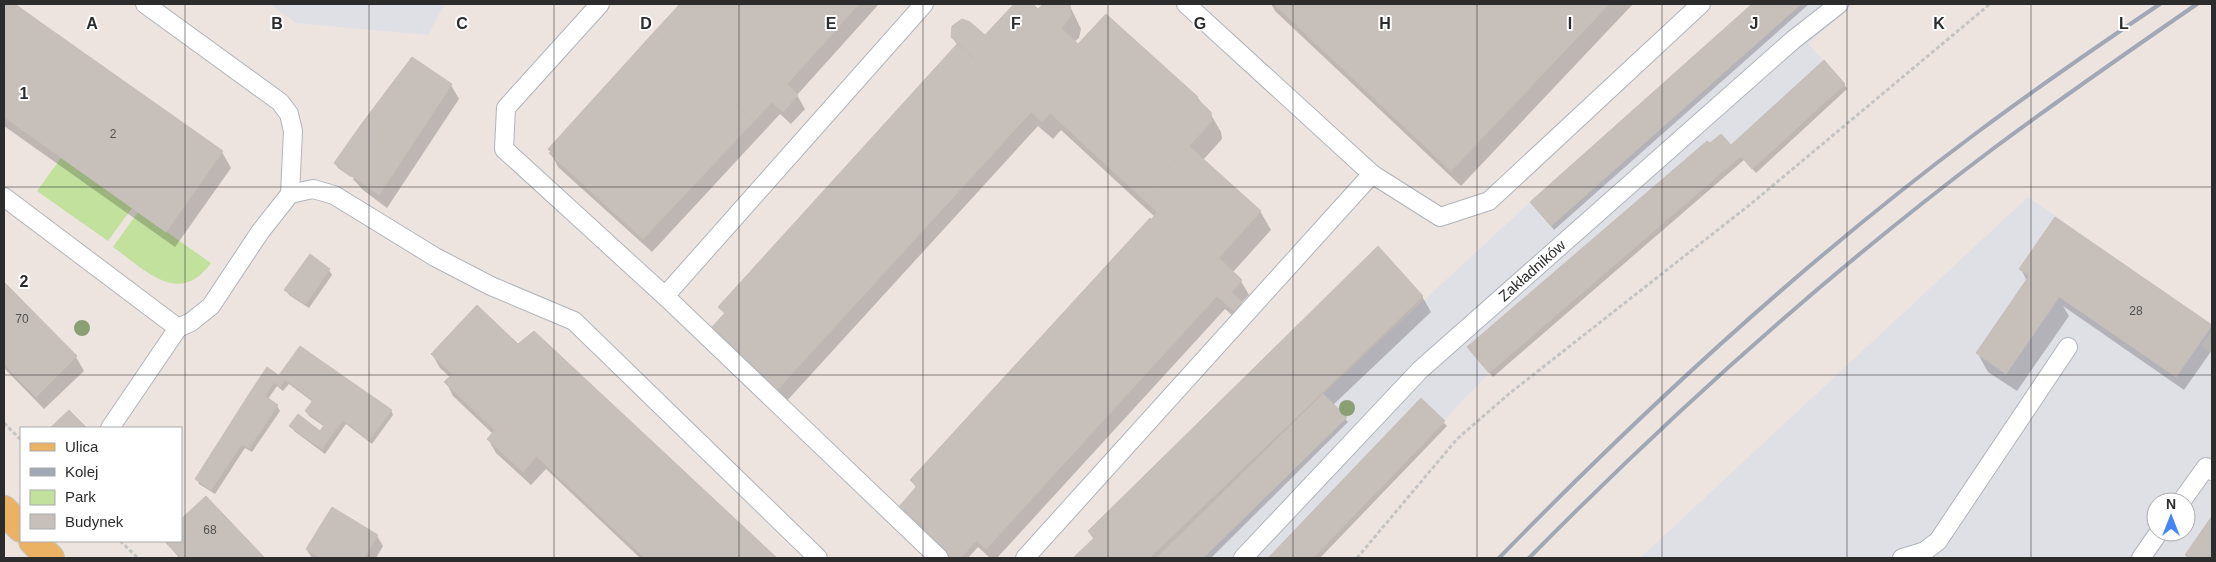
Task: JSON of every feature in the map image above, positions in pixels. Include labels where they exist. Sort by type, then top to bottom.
[{"type":"main road","points":[[4,510],[20,527]]},
{"type":"main road","points":[[34,542],[50,558]]},
{"type":"lane","points":[[111,427],[178,328],[191,322],[212,306],[260,232],[290,194],[294,131],[290,114],[280,102],[145,4]]},
{"type":"lane","points":[[600,4],[506,108],[504,149],[665,296],[939,558]]},
{"type":"lane","points":[[665,296],[924,4]]},
{"type":"lane","points":[[1186,4],[1372,174],[1440,216],[1489,201],[1701,4]]},
{"type":"lane","name":"Zakładników","points":[[1243,558],[1420,370],[1794,40],[1840,4]]},
{"type":"lane","points":[[1025,558],[1372,174]]},
{"type":"lane","points":[[290,194],[313,189],[334,196],[435,258],[491,286],[574,321],[818,558]]},
{"type":"lane","points":[[4,197],[178,328]]},
{"type":"lane","points":[[1902,558],[1925,551],[1938,541],[2068,347]]},
{"type":"lane","points":[[2188,492],[2206,467],[2212,471]]},
{"type":"lane","points":[[2140,558],[2152,542]]},
{"type":"path","points":[[1357,558],[1458,439],[1510,393],[1759,197],[1990,4]]},
{"type":"path","points":[[4,423],[20,439]]},
{"type":"path","points":[[121,542],[138,558]]},
{"type":"shaded area","points":[[270,4],[445,4],[428,35],[296,23]]},
{"type":"shaded area","points":[[1752,4],[1854,4],[1808,44],[1845,84],[1752,169],[1741,156],[1489,373],[1313,558],[1157,558],[1323,394],[1530,202]]},
{"type":"shaded area","points":[[2028,197],[2212,325],[2212,330],[2201,346],[2212,353],[2212,558],[1640,558]]},
{"type":"green space","points":[[61,158],[132,208],[108,241],[37,191]]},
{"type":"green space","points":[[138,212],[211,263],[199,276],[187,283],[174,284],[149,274],[113,247]]},
{"type":"building","points":[[4,4],[15,4],[40,22],[4,73]]},
{"type":"building","points":[[680,4],[859,4],[787,84],[798,95],[783,112],[772,102],[754,121],[655,31]]},
{"type":"building","points":[[1014,4],[1033,4],[1038,9],[1043,4],[1070,4],[1071,16],[1061,28],[1078,44],[1106,14],[1198,97],[1196,98],[1211,112],[1212,121],[1141,197],[1050,113],[1042,122],[951,37],[952,26],[962,19],[970,22],[985,35]]},
{"type":"building","points":[[1274,4],[1609,4],[1451,171]]},
{"type":"building","points":[[1752,4],[1801,4],[1551,226],[1530,202]]},
{"type":"building","points":[[40,22],[223,151],[166,232],[4,117],[4,73]]},
{"type":"building","points":[[655,31],[754,121],[643,239],[549,153],[551,152],[548,149]]},
{"type":"building","points":[[957,44],[1031,112],[776,391],[709,330],[725,313],[718,307]]},
{"type":"building","points":[[412,57],[452,84],[379,195],[353,177],[383,136],[363,122]]},
{"type":"building","points":[[1824,60],[1845,84],[1752,169],[1731,145]]},
{"type":"building","points":[[363,122],[383,136],[353,177],[334,163]]},
{"type":"building","points":[[1721,134],[1741,156],[1489,373],[1467,347],[1707,141],[1710,143]]},
{"type":"building","points":[[1189,146],[1261,211],[1216,261],[1214,259],[1204,269],[1151,220],[1157,212],[1141,197]]},
{"type":"building","points":[[2055,217],[2212,325],[2176,377],[2019,269]]},
{"type":"building","points":[[1150,218],[1225,287],[986,549],[910,480]]},
{"type":"building","points":[[1378,246],[1423,296],[1149,558],[1073,558],[1094,538],[1088,531]]},
{"type":"building","points":[[310,254],[330,269],[306,304],[284,290]]},
{"type":"building","points":[[1219,258],[1242,280],[1231,293],[1204,269],[1214,259],[1216,261]]},
{"type":"building","points":[[2029,276],[2059,297],[2006,374],[1976,353]]},
{"type":"building","points":[[4,282],[77,356],[36,397],[4,364]]},
{"type":"building","points":[[1225,287],[1242,302],[1234,311],[1217,296]]},
{"type":"building","points":[[477,305],[745,558],[645,558],[501,423],[495,430],[444,382],[452,374],[431,354]]},
{"type":"building","points":[[534,331],[777,558],[745,558],[518,344]]},
{"type":"building","points":[[300,346],[363,390],[342,421],[279,375]]},
{"type":"building","points":[[267,367],[285,380],[280,387],[274,382],[265,396],[278,405],[276,408],[251,391]]},
{"type":"building","points":[[363,390],[392,410],[369,440],[343,420]]},
{"type":"building","points":[[251,391],[276,408],[249,448],[242,444],[211,490],[195,479]]},
{"type":"building","points":[[1323,394],[1347,417],[1203,558],[1157,558]]},
{"type":"building","points":[[1421,398],[1445,421],[1313,558],[1268,558]]},
{"type":"building","points":[[313,400],[342,421],[322,449],[289,426],[298,414],[320,431],[324,425],[305,411]]},
{"type":"building","points":[[69,410],[86,427],[51,427]]},
{"type":"building","points":[[501,423],[537,456],[523,472],[487,439]]},
{"type":"building","points":[[917,486],[976,541],[961,558],[951,558],[897,509]]},
{"type":"building","points":[[206,496],[264,557],[181,558],[165,542],[182,542],[182,518]]},
{"type":"building","points":[[332,507],[378,535],[364,558],[320,558],[306,549]]},
{"type":"building","points":[[2212,516],[2212,558],[2189,558],[2185,555],[2194,542],[2196,542],[2196,539]]},
{"type":"railway","points":[[1499,558],[1671,389],[1730,335],[1852,230],[2001,115],[2160,4]]},
{"type":"railway","points":[[1529,558],[1696,396],[1872,244],[2019,129],[2197,4]]}]
